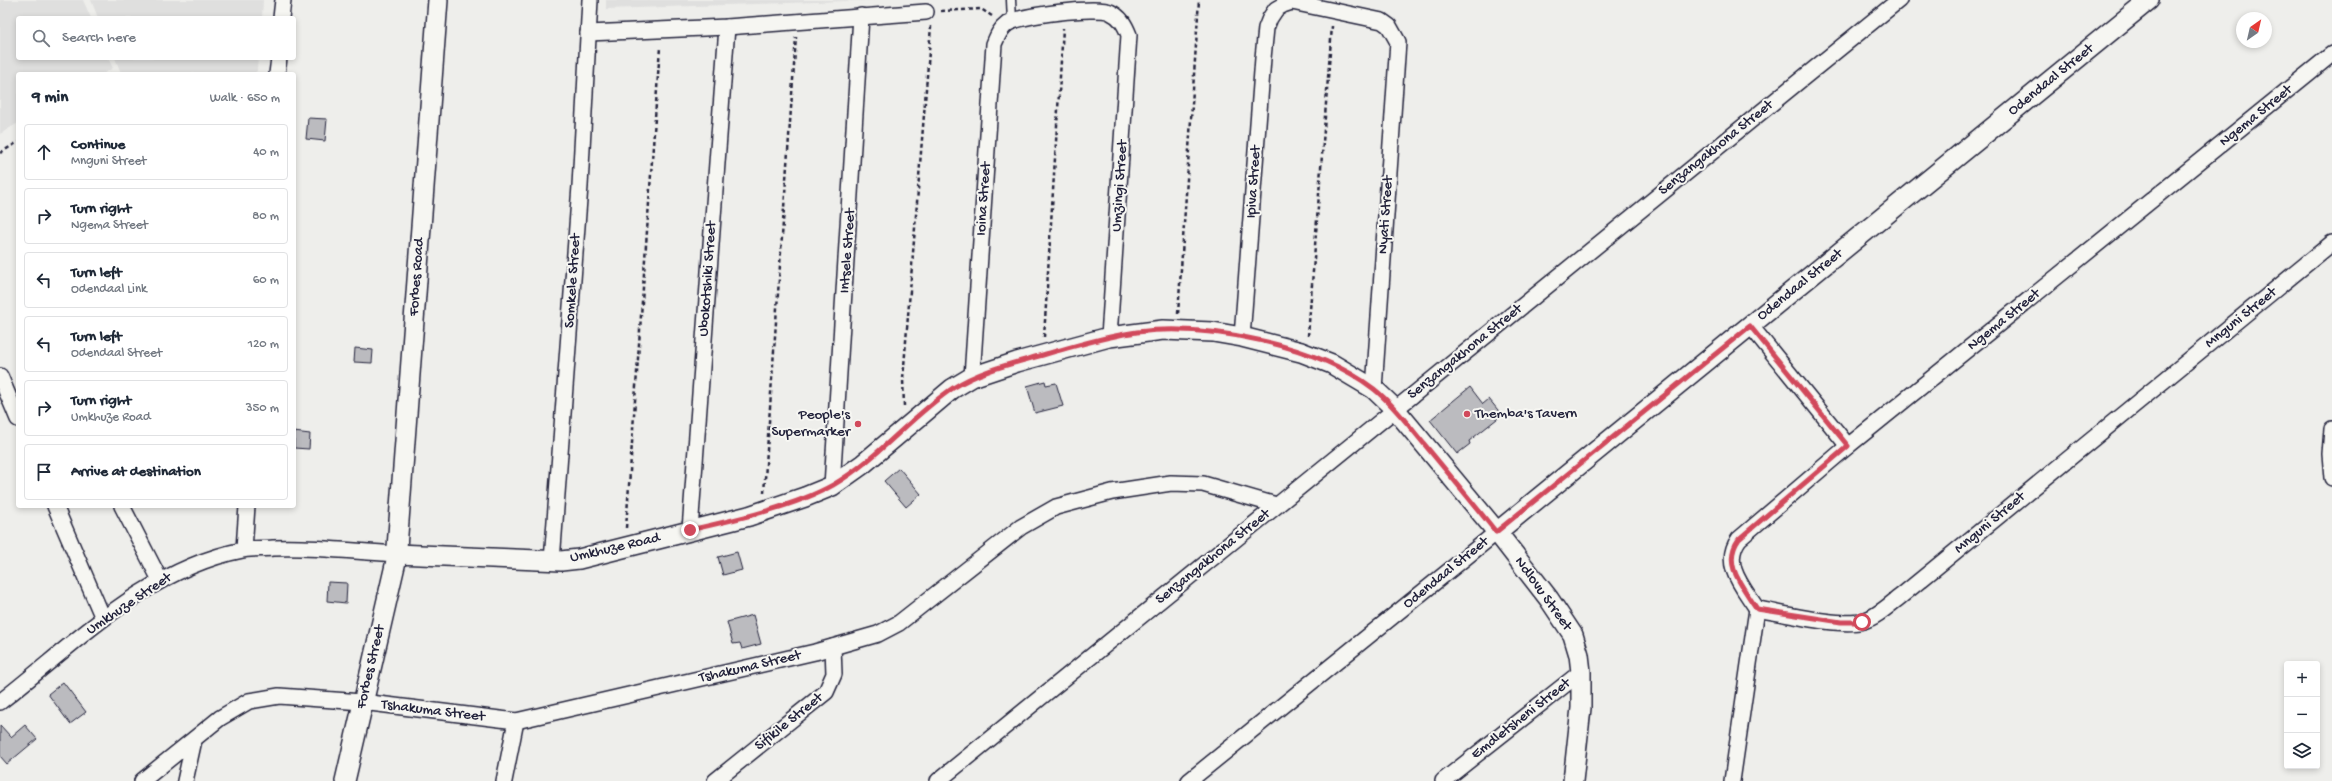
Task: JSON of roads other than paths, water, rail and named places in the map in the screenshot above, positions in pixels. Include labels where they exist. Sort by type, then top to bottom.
[{"type":"street","points":[[281,16],[283,0]]},
{"type":"street","name":"Forbes Road","points":[[397,554],[438,0]]},
{"type":"street","name":"Somkele Street","points":[[552,561],[580,186],[590,0]]},
{"type":"street","name":"Senzangakhona Street","points":[[938,781],[1899,0]]},
{"type":"street","name":"Odendaal Street","points":[[1190,781],[2149,0]]},
{"type":"street","name":"Ipiva Street","points":[[1242,337],[1266,28],[1276,9],[1292,2],[1382,21],[1389,26],[1398,42]]},
{"type":"street","points":[[1010,22],[1064,12],[1095,9],[1108,5]]},
{"type":"street","name":"Umzingi Street","points":[[1108,5],[1125,24],[1128,35],[1109,337]]},
{"type":"street","points":[[588,33],[727,28],[861,16],[929,12]]},
{"type":"street","name":"Intsele Street","points":[[832,486],[861,16]]},
{"type":"street","name":"Ioina Street","points":[[972,377],[994,44],[999,32],[1010,22]]},
{"type":"street","name":"Ubokotshiki Street","points":[[690,530],[727,28]]},
{"type":"street","name":"Nyati Street","points":[[1374,389],[1398,42]]},
{"type":"street","name":"Ngema Street","points":[[1757,609],[1735,575],[1731,556],[1733,547],[1739,539],[1848,446],[2332,54]]},
{"type":"street","points":[[278,72],[279,60]]},
{"type":"street","name":"Mnguni Street","points":[[1757,609],[1841,622],[1862,622],[1872,618],[2332,243]]},
{"type":"street","points":[[1750,326],[1848,446]]},
{"type":"street","name":"Umkhuze Road","points":[[397,554],[552,561],[579,559],[762,511],[832,486],[863,464],[952,389],[972,377],[1043,355],[1109,337],[1137,332],[1177,330],[1213,332],[1242,337],[1307,355],[1332,364],[1374,389],[1395,409],[1496,532]]},
{"type":"street","points":[[0,376],[16,414]]},
{"type":"street","points":[[2332,429],[2330,454],[2332,478]]},
{"type":"street","name":"Tshakuma Street","points":[[142,781],[220,718],[249,701],[279,696],[362,702],[516,721],[833,647],[878,634],[899,623],[1021,527],[1056,507],[1112,492],[1178,483],[1203,484],[1276,505]]},
{"type":"street","points":[[56,508],[103,618]]},
{"type":"street","points":[[123,508],[160,580]]},
{"type":"street","points":[[244,549],[247,508]]},
{"type":"street","name":"Ndlovu Street","points":[[1496,532],[1565,620],[1576,644],[1581,672],[1581,708],[1573,781]]},
{"type":"street","name":"Umkhuze Street","points":[[1,699],[103,618],[160,580],[205,560],[244,549],[307,547],[397,554]]},
{"type":"street","name":"Forbes Street","points":[[345,781],[397,554]]},
{"type":"street","points":[[1732,781],[1757,609]]},
{"type":"street","name":"Sifikile Street","points":[[715,781],[826,692],[834,674],[833,647]]},
{"type":"street","name":"Emdletsheni Street","points":[[1443,781],[1581,672]]},
{"type":"street","points":[[504,781],[516,721]]},
{"type":"street","points":[[185,781],[194,740]]},
{"type":"lane","points":[[1010,22],[1011,0]]},
{"type":"place","name":"Themba's Tavern","points":[[1467,414]]},
{"type":"place","name":"People's Supermarker","points":[[858,424]]}]
